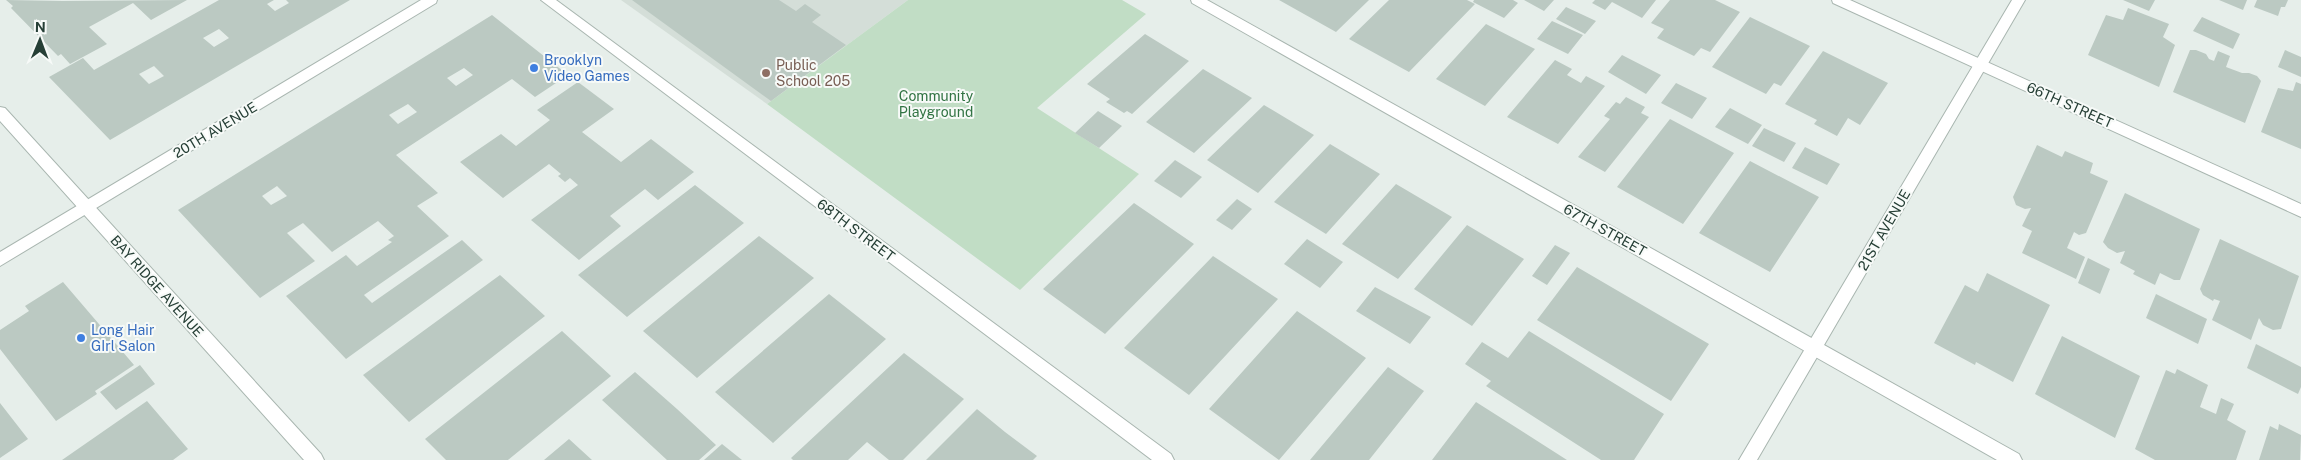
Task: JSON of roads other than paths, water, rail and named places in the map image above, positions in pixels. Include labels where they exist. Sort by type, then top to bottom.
[{"type":"street","name":"20TH AVENUE","points":[[0,260],[431,0]]},
{"type":"street","name":"68TH STREET","points":[[546,0],[1166,460]]},
{"type":"street","name":"67TH STREET","points":[[1197,0],[2013,460]]},
{"type":"street","name":"66TH STREET","points":[[1838,0],[2301,210]]},
{"type":"street","name":"21ST AVENUE","points":[[1748,460],[2019,0]]},
{"type":"street","name":"BAY RIDGE AVENUE","points":[[0,112],[315,460]]},
{"type":"place","name":"Brooklyn Video Games","points":[[534,68]]},
{"type":"place","name":"Public School 205","points":[[766,73]]},
{"type":"place","name":"Long Hair GIrl Salon","points":[[81,338]]},
{"type":"park label","name":"Community Playground","points":[[936,104]]}]
